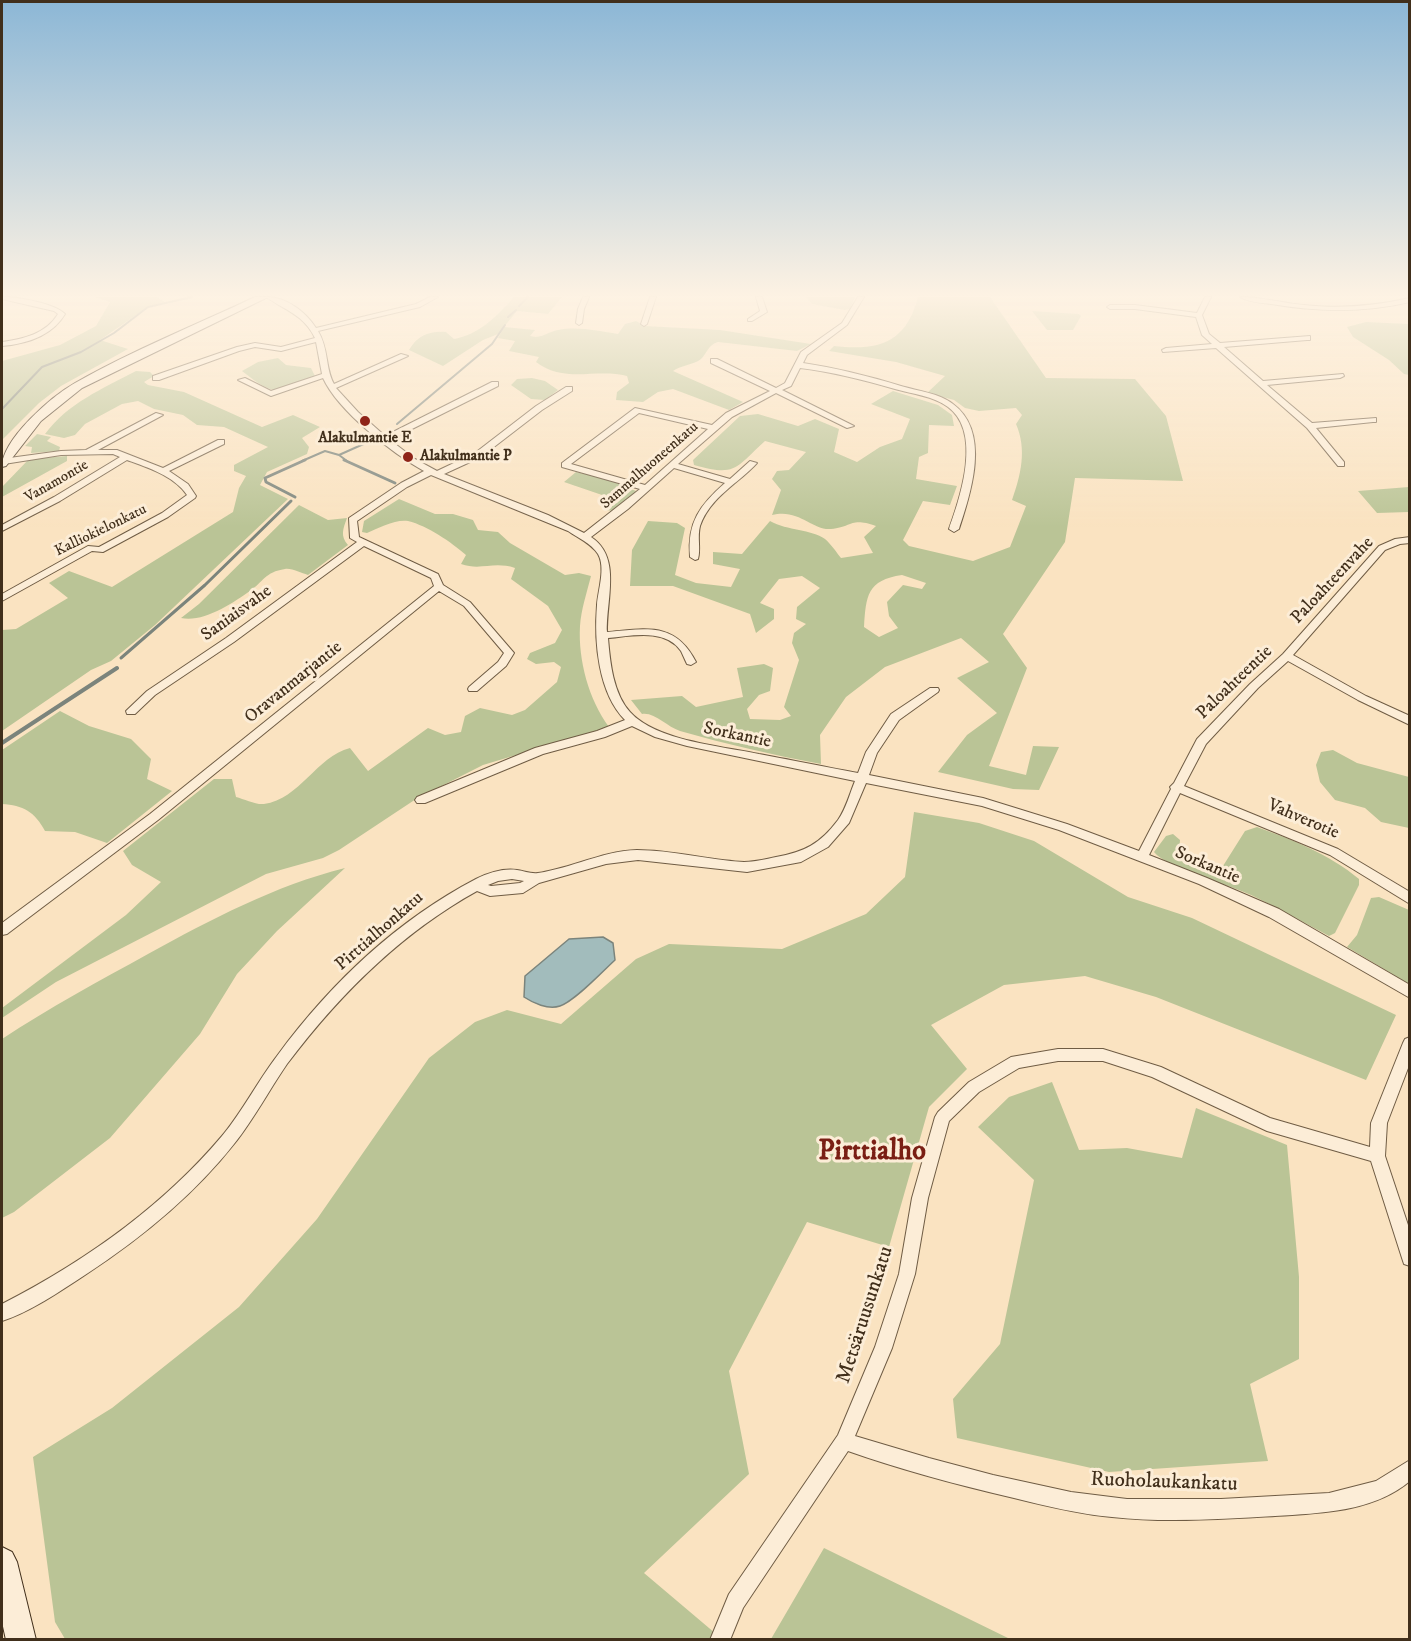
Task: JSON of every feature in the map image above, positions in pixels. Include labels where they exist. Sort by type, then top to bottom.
[{"type":"main road","points":[[3,462],[37,418],[78,386],[104,374]]},
{"type":"main road","points":[[2,1562],[21,1640]]},
{"type":"street","points":[[156,378],[168,374]]},
{"type":"street","points":[[333,387],[364,374]]},
{"type":"street","points":[[740,374],[850,426]]},
{"type":"street","name":"Sammalhuoneenkatu","points":[[585,537],[646,488],[739,407],[788,384],[793,374]]},
{"type":"street","points":[[852,374],[943,402],[959,413],[965,426],[971,454],[971,468],[954,529]]},
{"type":"street","points":[[1251,374],[1310,426],[1341,464]]},
{"type":"street","points":[[242,380],[271,394],[326,375],[333,387],[403,455],[433,474],[504,500],[585,537],[597,545],[605,562],[602,615],[609,678],[623,711],[633,721],[601,734],[539,751],[420,800]]},
{"type":"street","points":[[1262,383],[1340,376]]},
{"type":"street","points":[[386,439],[495,384]]},
{"type":"street","points":[[473,689],[502,664],[509,653],[467,604],[439,587],[435,576],[355,538],[352,520],[404,485],[478,455],[539,408],[569,389]]},
{"type":"street","points":[[646,488],[565,465],[638,410],[713,428]]},
{"type":"street","points":[[88,451],[159,415]]},
{"type":"street","points":[[1310,426],[1373,420]]},
{"type":"street","points":[[163,471],[221,442]]},
{"type":"street","name":"Kalliokielonkatu","points":[[2,598],[91,548],[100,550],[165,515],[192,496],[185,486],[163,471],[114,452],[88,451],[3,462]]},
{"type":"street","name":"Vanamontie","points":[[2,528],[57,499],[125,458]]},
{"type":"street","points":[[695,556],[692,544],[696,520],[753,463]]},
{"type":"street","points":[[672,465],[733,482]]},
{"type":"street","name":"Paloahteenvahe","points":[[1287,656],[1382,548],[1398,541],[1410,540]]},
{"type":"street","name":"Saniaisvahe","points":[[131,711],[151,693],[230,640],[362,543]]},
{"type":"street","name":"Oravanmarjantie","points":[[2,930],[154,817],[439,587]]},
{"type":"street","points":[[604,635],[654,632],[674,638],[686,648],[691,662]]},
{"type":"street","name":"Paloahteentie","points":[[1142,857],[1201,742],[1254,686],[1287,656],[1372,704],[1410,721]]},
{"type":"street","name":"Pirttialhonkatu","points":[[2,1313],[89,1263],[177,1194],[228,1139],[289,1050],[354,977],[442,902],[476,885],[490,891],[523,888],[535,879],[606,859],[638,855],[747,867],[801,857],[824,844],[836,833],[852,807],[872,752],[895,717],[909,704],[933,690]]},
{"type":"street","name":"Sorkantie","points":[[633,721],[680,741],[1012,810],[1142,857],[1274,913],[1410,992]]},
{"type":"street","name":"Vahverotie","points":[[1176,787],[1343,856],[1410,899]]},
{"type":"street","points":[[1410,1043],[1379,1123],[1377,1156],[1410,1258]]},
{"type":"street","name":"Metsäruusunkatu","points":[[720,1640],[736,1601],[844,1441],[883,1348],[908,1274],[920,1198],[943,1117],[974,1087],[1016,1062],[1058,1055],[1103,1055],[1156,1072],[1267,1124],[1377,1156]]},
{"type":"street","name":"Ruoholaukankatu","points":[[844,1441],[903,1462],[970,1479],[1073,1503],[1126,1509],[1219,1510],[1363,1497],[1410,1469]]},
{"type":"green space","points":[[2,374],[83,374],[61,386],[39,403],[2,440]]},
{"type":"green space","points":[[131,374],[152,374],[154,376],[144,382],[148,385],[184,392],[262,427],[293,415],[320,427],[302,438],[309,447],[307,454],[267,472],[260,485],[288,499],[155,625],[111,661],[91,670],[2,731],[2,630],[16,629],[68,598],[49,583],[69,571],[112,587],[233,512],[239,488],[246,476],[234,471],[234,465],[268,447],[224,427],[197,425],[183,415],[154,409],[138,401],[122,404],[85,424],[75,435],[64,438],[45,434],[75,405]]},
{"type":"green space","points":[[246,374],[314,374],[317,380],[295,389],[278,391]]},
{"type":"green space","points":[[567,374],[679,374],[743,402],[729,410],[673,389],[658,392],[643,402],[616,400],[617,392],[629,383],[627,376]]},
{"type":"green space","points":[[937,374],[1043,374],[1046,378],[1135,379],[1166,416],[1183,481],[1075,478],[1065,542],[1003,634],[1027,668],[989,766],[1026,775],[1033,746],[1059,747],[1039,790],[1013,789],[938,772],[967,735],[997,713],[957,678],[989,662],[961,638],[885,667],[846,697],[820,735],[821,764],[680,731],[652,715],[642,714],[631,700],[682,696],[696,707],[743,697],[737,668],[764,664],[773,668],[770,691],[759,695],[747,709],[750,719],[780,720],[791,716],[784,707],[799,660],[792,643],[794,633],[806,624],[796,619],[797,607],[820,588],[802,576],[779,579],[760,603],[774,609],[774,619],[756,633],[750,614],[673,586],[630,586],[632,550],[648,521],[677,523],[685,528],[675,575],[696,583],[731,587],[740,569],[713,564],[713,552],[742,554],[770,521],[825,539],[841,558],[873,553],[864,537],[876,526],[856,522],[838,528],[824,529],[798,517],[772,515],[781,490],[772,479],[777,471],[789,470],[806,452],[765,441],[734,468],[719,470],[694,465],[693,460],[740,416],[758,414],[798,426],[815,419],[839,429],[834,452],[857,462],[880,447],[902,439],[910,419],[871,404],[893,391],[938,405],[952,415],[954,426],[929,425],[928,453],[919,457],[916,479],[957,486],[950,505],[923,501],[903,540],[909,546],[973,561],[1010,547],[1026,506],[1012,500],[1020,472],[1022,452],[1016,424],[1022,415],[1016,408],[979,411],[965,408],[954,400],[927,393],[945,376]],"holes":[[[902,575],[926,583],[922,589],[903,585],[887,602],[889,616],[898,628],[879,637],[864,627],[868,598],[875,585],[890,577]]]},
{"type":"green space","points":[[532,378],[545,381],[558,390],[545,400],[531,399],[511,385],[517,379]]},
{"type":"green space","points":[[37,434],[51,437],[47,441],[60,447],[59,451],[31,453],[32,447],[25,446]]},
{"type":"green space","points":[[67,456],[67,461],[2,497],[2,487],[29,459]]},
{"type":"green space","points":[[576,472],[605,478],[636,491],[636,495],[614,511],[606,510],[601,504],[602,495],[564,482]]},
{"type":"green space","points":[[1409,487],[1409,512],[1377,513],[1358,491]]},
{"type":"green space","points":[[399,499],[435,514],[453,514],[473,520],[478,530],[498,532],[510,543],[565,575],[579,573],[591,576],[581,620],[581,652],[586,679],[596,705],[609,727],[483,765],[416,799],[339,850],[323,858],[266,874],[56,982],[2,1018],[2,1008],[126,915],[161,882],[132,865],[123,851],[214,779],[232,779],[236,797],[261,804],[277,801],[338,753],[350,748],[368,771],[428,728],[445,735],[461,732],[465,716],[480,708],[512,715],[525,710],[557,682],[561,667],[554,662],[536,664],[527,659],[530,653],[555,643],[562,630],[548,606],[511,579],[515,568],[500,565],[475,567],[461,564],[466,555],[460,550],[431,531],[408,521],[382,526],[367,533],[362,532],[364,521]]},
{"type":"green space","points":[[299,505],[328,520],[347,518],[343,535],[348,545],[308,575],[291,569],[278,570],[250,591],[217,611],[199,618],[181,618],[199,604]]},
{"type":"green space","points":[[60,711],[89,726],[131,739],[151,759],[147,779],[172,791],[107,843],[75,832],[45,831],[33,814],[16,806],[2,804],[2,750]]},
{"type":"green space","points":[[1333,750],[1357,763],[1409,777],[1409,828],[1381,822],[1365,808],[1335,800],[1320,782],[1316,765],[1321,752]]},
{"type":"green space","points":[[914,812],[979,823],[1034,841],[1128,897],[1192,918],[1396,1015],[1366,1080],[1156,997],[1085,976],[1004,985],[931,1025],[967,1069],[929,1107],[889,1247],[807,1222],[729,1371],[749,1474],[644,1573],[722,1639],[65,1639],[55,1622],[33,1457],[112,1408],[239,1307],[317,1219],[429,1058],[475,1022],[507,1010],[561,1024],[636,959],[669,944],[782,949],[866,914],[905,877]]},
{"type":"green space","points":[[1257,827],[1323,855],[1359,879],[1359,885],[1335,933],[1329,936],[1251,895],[1199,876],[1172,864],[1154,852],[1166,836],[1173,834],[1180,840],[1179,853],[1210,867],[1223,866],[1245,831]]},
{"type":"green space","points":[[345,868],[277,931],[237,974],[200,1034],[110,1138],[14,1212],[2,1218],[2,1039],[38,1016],[220,916],[293,884]]},
{"type":"green space","points":[[1379,897],[1409,910],[1409,984],[1347,947],[1357,935],[1371,898]]},
{"type":"green space","points":[[1052,1082],[1079,1150],[1127,1148],[1182,1158],[1196,1108],[1287,1145],[1299,1277],[1299,1359],[1250,1384],[1268,1461],[1109,1472],[957,1438],[953,1399],[1000,1344],[1034,1180],[978,1127],[1009,1097]]},
{"type":"green space","points":[[824,1548],[1010,1639],[771,1639]]},
{"type":"water","points":[[603,937],[613,943],[615,960],[573,998],[560,1006],[551,1007],[536,1004],[524,997],[525,976],[569,939]]},
{"type":"waterway","points":[[2,409],[36,374]]},
{"type":"waterway","points":[[397,424],[457,374]]},
{"type":"waterway","points":[[339,455],[368,442]]},
{"type":"waterway","points":[[302,461],[325,451],[339,455]]},
{"type":"waterway","points":[[339,455],[347,461]]},
{"type":"waterway","points":[[295,497],[266,482],[265,478],[305,460]]},
{"type":"waterway","points":[[344,460],[395,483]]},
{"type":"waterway","points":[[121,658],[205,585],[291,501]]},
{"type":"waterway","points":[[2,743],[117,668]]},
{"type":"place","name":"Alakulmantie E","points":[[365,421]]},
{"type":"place","name":"Alakulmantie P","points":[[408,457]]},
{"type":"district","name":"Pirttialho","points":[[872,1153]]}]
